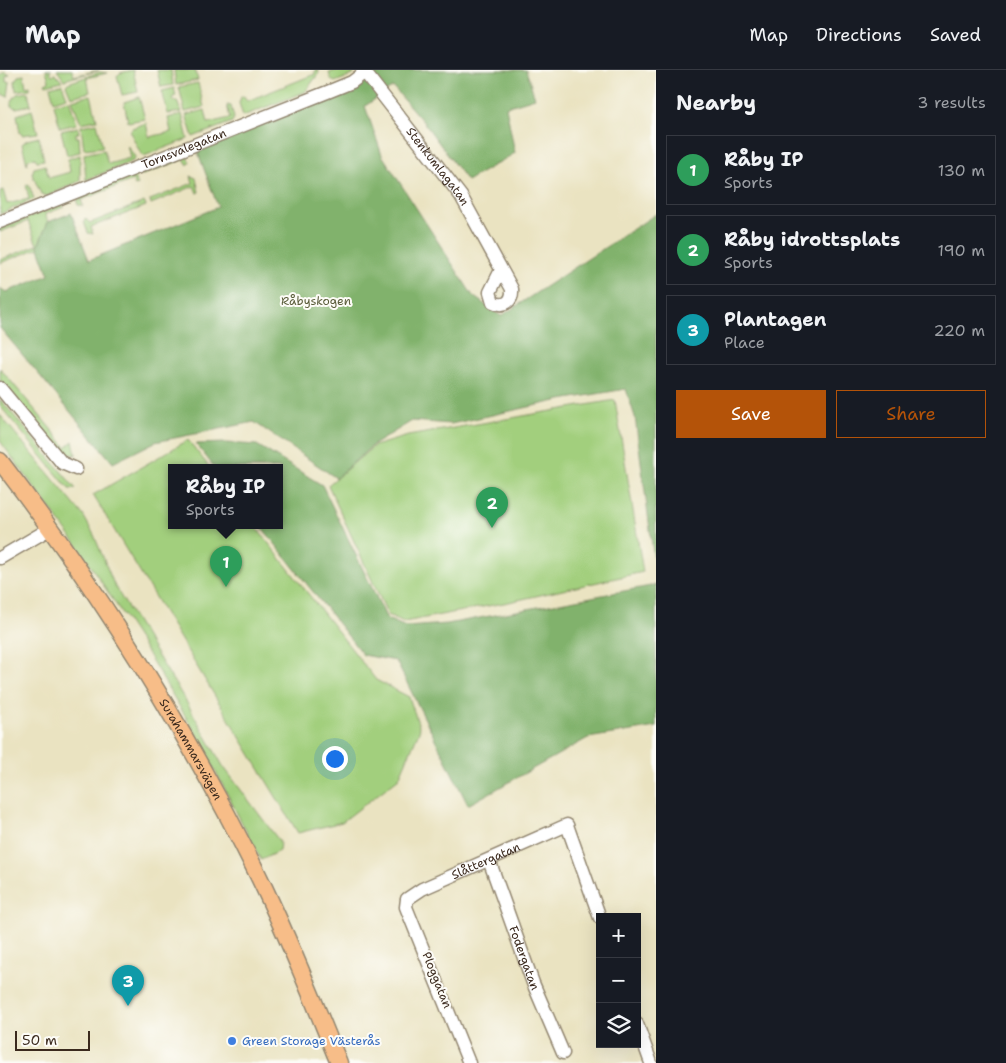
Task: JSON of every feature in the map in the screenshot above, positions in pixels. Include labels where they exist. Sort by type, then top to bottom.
[{"type":"main road","name":"Surahammarsvägen","points":[[0,461],[51,528],[159,694],[222,805],[263,885],[340,1063]]},
{"type":"street","name":"Tornsvalegatan","points":[[0,222],[352,82],[364,71]]},
{"type":"street","name":"Stenkumlagatan","points":[[364,71],[461,196],[501,270]]},
{"type":"street","points":[[0,388],[62,462],[76,469]]},
{"type":"street","points":[[0,558],[51,528]]},
{"type":"street","name":"Slåttergatan","points":[[407,899],[422,889],[566,825],[598,913]]},
{"type":"street","name":"Fodergatan","points":[[489,860],[532,982],[562,1053]]},
{"type":"street","name":"Ploggatan","points":[[407,899],[406,907],[468,1063]]},
{"type":"street","points":[[641,1035],[651,1063]]},
{"type":"green space","points":[[46,70],[52,70],[50,72],[52,75],[55,74],[62,81],[46,85],[45,83],[49,81]]},
{"type":"green space","points":[[57,70],[72,70],[74,76],[99,70],[64,80]]},
{"type":"green space","points":[[133,70],[138,92],[122,95],[117,76],[120,73]]},
{"type":"green space","points":[[157,70],[171,70],[173,85],[161,87]]},
{"type":"green space","points":[[174,70],[195,70],[198,80],[176,85]]},
{"type":"green space","points":[[315,70],[318,70],[319,73],[305,92],[243,116],[239,103],[241,97],[244,96],[247,101],[315,74]]},
{"type":"green space","points":[[337,70],[354,70],[353,75],[335,82],[331,80],[329,73]]},
{"type":"green space","name":"Råbyskogen","points":[[366,70],[526,70],[535,98],[506,107],[515,153],[467,181],[425,124],[393,87],[365,106],[382,155],[473,296],[501,316],[656,214],[656,575],[635,417],[626,389],[561,400],[451,424],[412,421],[373,445],[336,478],[254,422],[155,442],[113,463],[0,328],[0,288],[6,292],[49,275],[38,246],[48,222],[71,213],[89,260],[218,207],[197,150],[363,84]]},
{"type":"green space","points":[[5,72],[10,75],[6,76],[6,82],[10,82],[8,97],[0,93],[0,75]]},
{"type":"green space","points":[[100,72],[107,73],[87,78],[90,92],[71,97],[66,85],[68,83]]},
{"type":"green space","points":[[24,75],[26,87],[30,86],[30,89],[16,91],[15,81],[18,76]]},
{"type":"green space","points":[[198,83],[204,107],[185,112],[179,87]]},
{"type":"green space","points":[[62,84],[67,97],[54,101],[50,87]]},
{"type":"green space","points":[[174,88],[176,96],[173,97],[174,101],[177,101],[181,112],[168,114],[162,91]]},
{"type":"green space","points":[[28,92],[31,105],[16,108],[11,106],[11,102],[17,94]]},
{"type":"green space","points":[[91,95],[97,120],[81,123],[72,100]]},
{"type":"green space","points":[[139,97],[145,119],[128,122],[124,102]]},
{"type":"green space","points":[[69,100],[77,124],[60,128],[54,104]]},
{"type":"green space","points":[[227,105],[231,106],[234,118],[232,122],[193,137],[186,115],[205,110],[208,123],[230,118]]},
{"type":"green space","points":[[32,110],[38,133],[22,135],[17,115]]},
{"type":"green space","points":[[182,114],[188,139],[144,156],[141,154],[130,132],[132,128],[146,123],[149,137],[171,132],[168,118]]},
{"type":"green space","points":[[97,123],[103,147],[84,149],[81,126]]},
{"type":"green space","points":[[78,127],[79,133],[76,133],[76,137],[79,137],[80,152],[67,155],[61,131]]},
{"type":"green space","points":[[39,137],[44,160],[28,159],[27,164],[22,144],[27,140]]},
{"type":"green space","points":[[127,145],[135,157],[133,161],[86,180],[84,154],[104,150],[108,164],[130,158]]},
{"type":"green space","points":[[80,155],[80,181],[47,196],[41,194],[32,174],[34,168],[45,165],[49,178],[70,172],[68,159]]},
{"type":"green space","points":[[183,156],[187,157],[190,162],[188,165],[184,159],[140,176],[138,173]]},
{"type":"green space","points":[[134,175],[138,185],[135,186],[133,180],[81,200],[83,206],[78,205],[77,201],[80,196]]},
{"type":"green space","points":[[191,176],[196,178],[199,192],[197,193],[194,186],[151,204],[150,200],[193,183]]},
{"type":"green space","points":[[26,185],[29,185],[34,199],[0,214],[0,191],[3,190],[7,204],[29,199]]},
{"type":"green space","points":[[144,202],[146,206],[91,227],[93,234],[88,233],[84,222],[85,218],[90,223]]},
{"type":"green space","points":[[62,204],[64,207],[45,214],[48,222],[38,245],[39,248],[0,263],[0,260],[37,245],[28,221],[0,232],[0,228]]},
{"type":"green space","points":[[0,368],[66,447],[73,441],[76,455],[64,454],[58,450],[0,380]]},
{"type":"green space","points":[[0,399],[76,489],[69,489],[0,406]]},
{"type":"green space","points":[[615,400],[643,572],[509,602],[404,622],[388,615],[328,485],[374,446],[408,436]]},
{"type":"green space","points":[[0,415],[83,515],[94,535],[115,587],[187,703],[223,766],[280,842],[279,851],[261,860],[199,739],[140,641],[79,548],[0,441]]},
{"type":"green space","points":[[188,440],[207,464],[168,464],[168,529],[257,529],[376,680],[409,697],[420,729],[399,778],[342,822],[298,833],[93,495]]},
{"type":"green space","points":[[196,444],[257,445],[322,485],[387,619],[406,627],[447,624],[656,585],[656,727],[588,738],[468,805],[396,661],[363,655],[263,529],[283,529],[283,464],[212,464]]},
{"type":"place","name":"Råby idrottsplats","points":[[492,528]]},
{"type":"place","name":"Råby IP","points":[[226,587]]},
{"type":"place","name":"Plantagen","points":[[128,1006]]},
{"type":"place","name":"Green Storage Västerås","points":[[232,1041]]}]
